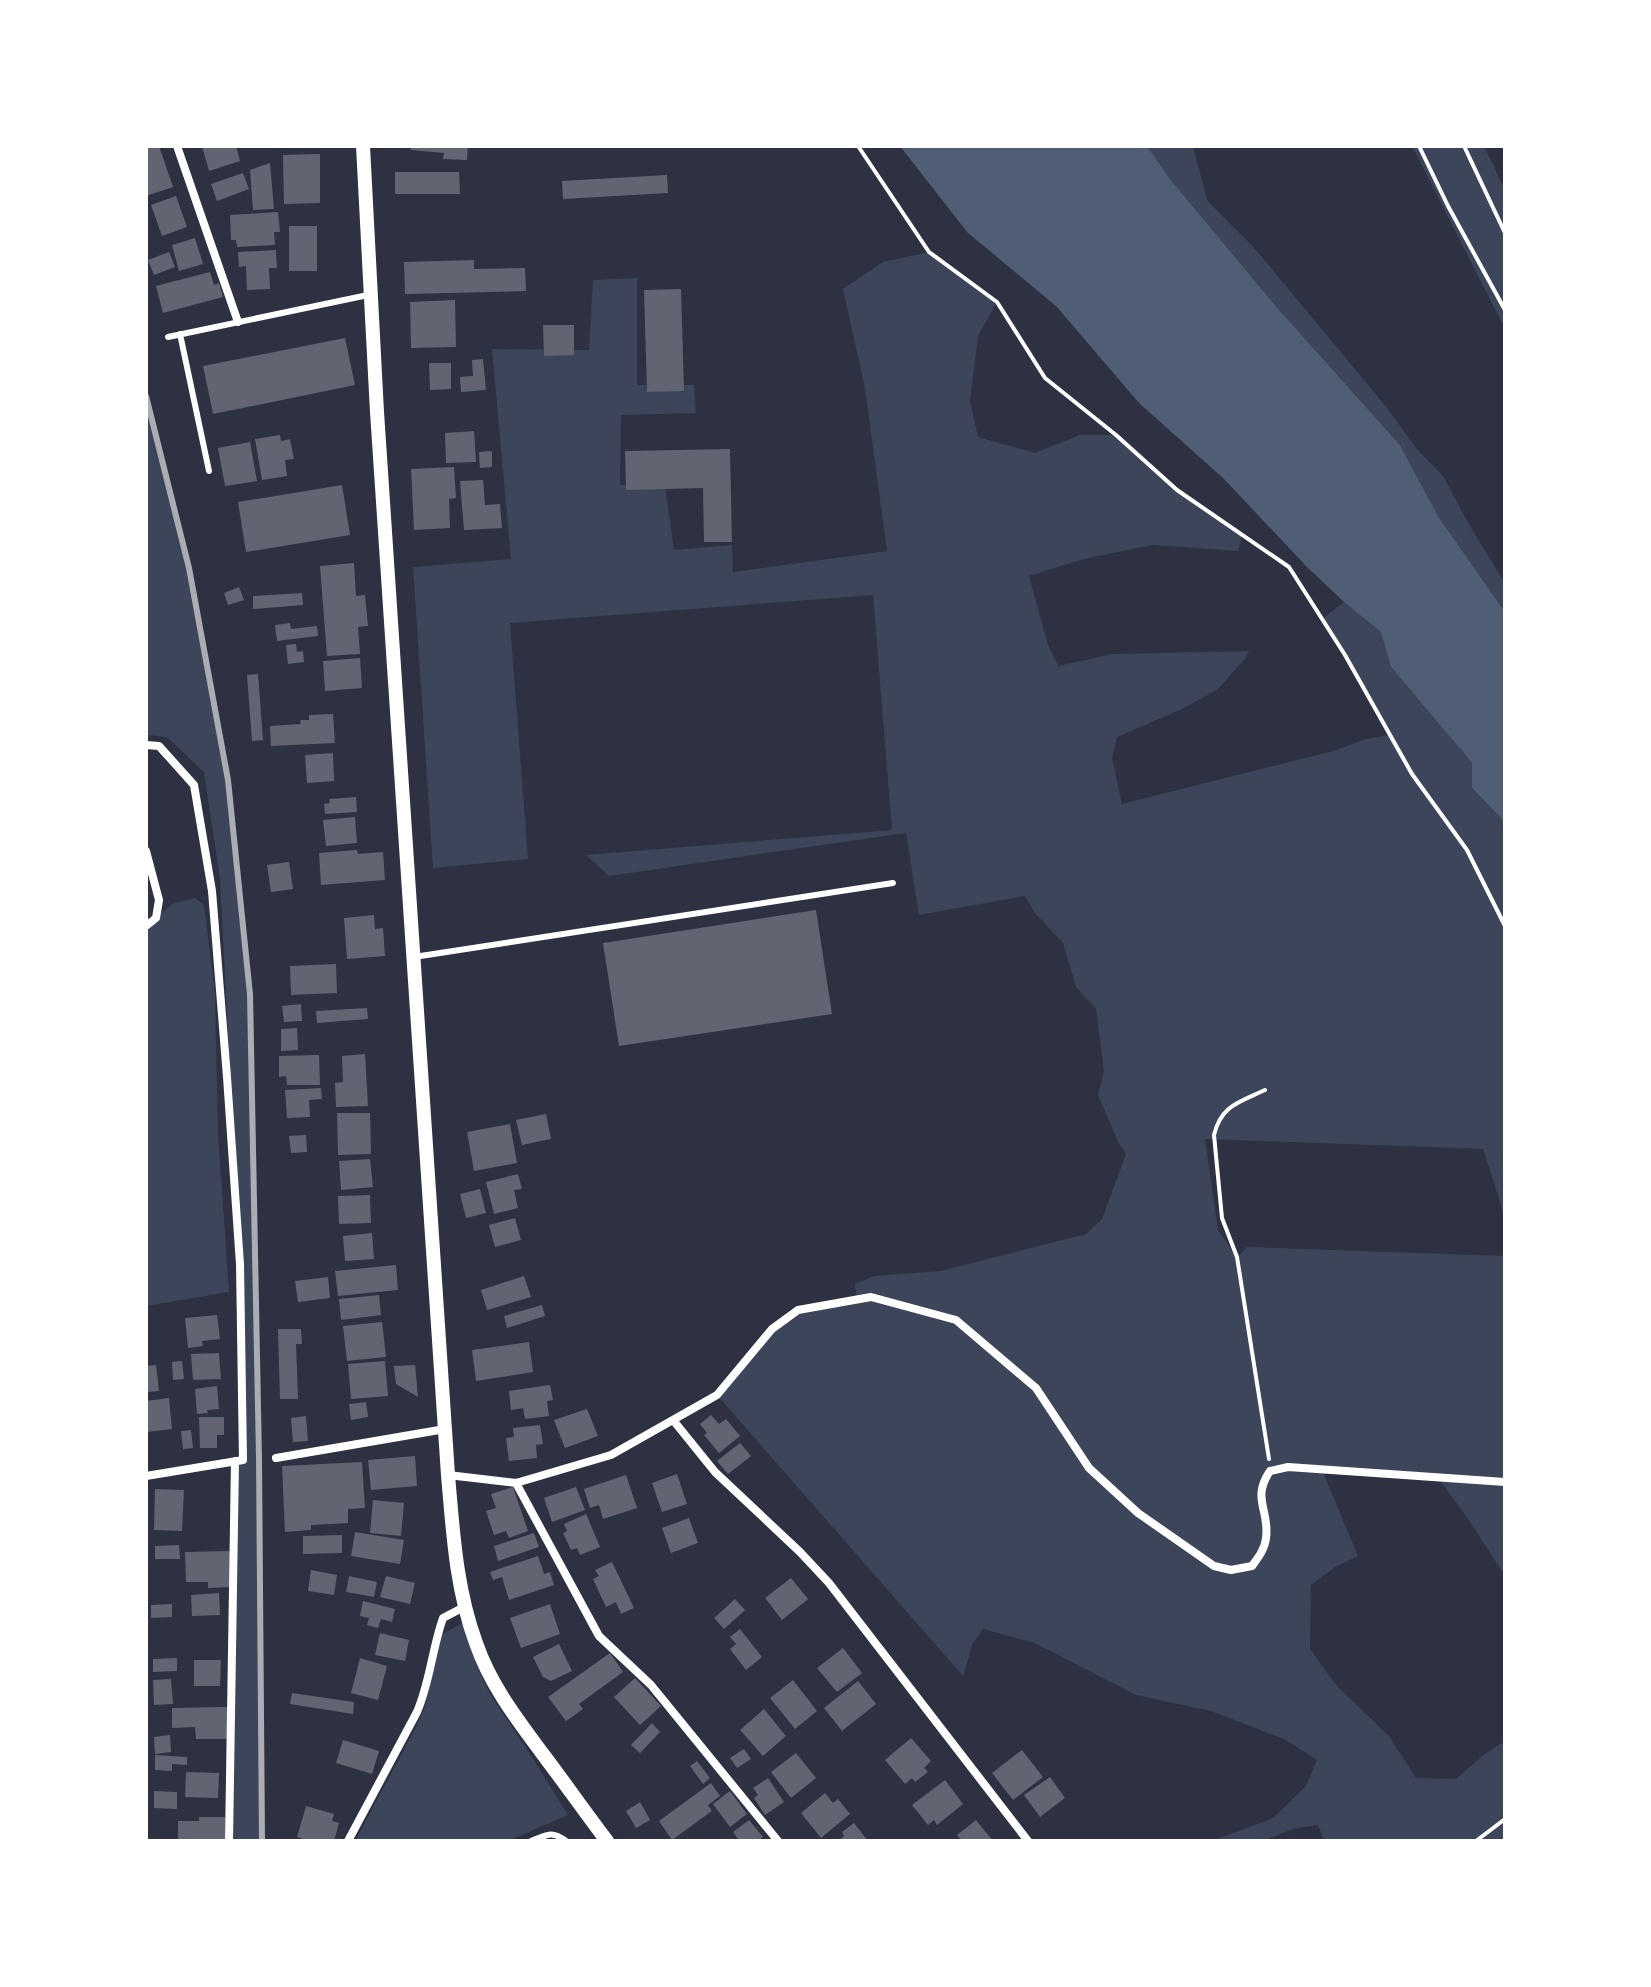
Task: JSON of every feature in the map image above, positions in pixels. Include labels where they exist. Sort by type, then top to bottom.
[{"type":"street","points":[[177,146],[238,322]]},
{"type":"street","points":[[363,146],[377,412],[453,1541],[464,1607],[491,1679],[531,1739],[607,1841]]},
{"type":"street","points":[[146,745],[159,746],[194,785],[212,891],[227,1077],[240,1264],[239,1460],[229,1841]]},
{"type":"street","points":[[146,851],[159,900],[156,918],[146,926]]},
{"type":"street","points":[[448,1475],[516,1483],[611,1455],[717,1395],[772,1329],[798,1310],[871,1297],[956,1320],[1036,1388],[1089,1468],[1138,1513],[1214,1566],[1231,1570],[1252,1566],[1260,1555],[1266,1539],[1262,1483],[1270,1471],[1288,1467],[1505,1482]]},
{"type":"street","points":[[673,1420],[715,1472],[829,1583],[1028,1841]]},
{"type":"street","points":[[276,1458],[445,1429]]},
{"type":"street","points":[[146,1476],[239,1460]]},
{"type":"street","points":[[516,1483],[599,1636],[651,1685],[778,1841]]},
{"type":"street","points":[[348,1841],[421,1702],[443,1618],[464,1607]]},
{"type":"lane","points":[[168,337],[372,295]]},
{"type":"lane","points":[[180,334],[209,471]]},
{"type":"lane","points":[[414,957],[893,883]]},
{"type":"lane","points":[[531,1841],[550,1834],[566,1841]]},
{"type":"path","points":[[858,146],[929,252],[997,302],[1045,378],[1116,435],[1177,490],[1289,567],[1345,655],[1412,774],[1467,850],[1505,926]]},
{"type":"path","points":[[1419,146],[1505,310]]},
{"type":"path","points":[[1464,146],[1505,233]]},
{"type":"path","points":[[1265,1090],[1231,1106],[1217,1123],[1214,1135],[1222,1218],[1240,1270],[1270,1471]]},
{"type":"path","points":[[1476,1841],[1505,1819]]},
{"type":"shaded area","points":[[900,146],[1147,146],[1170,179],[1280,311],[1400,445],[1438,516],[1505,612],[1505,825],[1472,788],[1472,763],[1391,667],[1381,632],[1344,602],[1223,478],[1139,403],[1057,307],[967,232]]},
{"type":"shaded area","points":[[1147,146],[1193,146],[1207,200],[1257,251],[1388,409],[1416,448],[1444,477],[1505,583],[1505,612],[1438,516],[1400,445],[1280,311],[1170,179]]},
{"type":"shaded area","points":[[1412,146],[1484,146],[1505,190],[1505,329]]},
{"type":"shaded area","points":[[929,252],[997,302],[978,336],[970,401],[978,437],[1035,453],[1080,435],[1116,435],[1177,490],[1242,535],[1238,551],[1152,545],[1084,559],[1029,576],[1048,645],[1058,666],[1112,654],[1249,651],[1217,690],[1117,737],[1112,758],[1122,804],[1390,735],[1322,619],[1344,602],[1382,632],[1391,667],[1472,763],[1472,788],[1505,825],[1505,1223],[1483,1149],[1205,1139],[1218,1230],[1237,1257],[1247,1247],[1505,1256],[1505,1576],[1438,1478],[1322,1470],[1358,1556],[1335,1567],[1311,1585],[1310,1649],[1336,1685],[1389,1736],[1416,1778],[1456,1779],[1505,1741],[1505,1841],[1326,1841],[1318,1825],[1296,1828],[1263,1841],[1212,1841],[1273,1818],[1306,1786],[1317,1760],[1286,1740],[1211,1711],[1136,1695],[1035,1643],[983,1629],[973,1643],[963,1676],[717,1395],[772,1329],[798,1310],[857,1300],[855,1284],[874,1276],[941,1271],[1086,1234],[1102,1219],[1126,1154],[1098,1095],[1104,1071],[1096,1009],[1076,987],[1063,943],[1035,913],[1025,896],[919,915],[906,833],[609,876],[586,855],[892,830],[873,595],[510,623],[528,859],[433,868],[413,567],[511,559],[492,349],[589,350],[593,280],[637,278],[637,385],[694,385],[696,413],[621,415],[620,485],[665,486],[674,550],[732,545],[733,572],[887,551],[865,388],[843,289],[883,262]]},
{"type":"shaded area","points":[[146,396],[189,568],[228,780],[250,994],[261,1841],[231,1841],[235,1461],[243,1460],[240,1264],[220,879],[204,772],[167,737],[146,735]]},
{"type":"shaded area","points":[[195,898],[204,905],[215,994],[218,1133],[229,1292],[146,1306],[146,926],[172,904]]},
{"type":"shaded area","points":[[463,1623],[490,1694],[568,1815],[508,1841],[355,1841],[425,1707],[442,1634]]},
{"type":"building","points":[[159,146],[173,187],[146,196],[146,147]]},
{"type":"building","points":[[202,146],[236,146],[240,161],[209,171]]},
{"type":"building","points":[[411,146],[468,146],[467,160],[443,159],[444,153],[411,150]]},
{"type":"building","points":[[320,154],[320,203],[284,204],[283,155]]},
{"type":"building","points":[[270,163],[274,209],[253,210],[250,170]]},
{"type":"building","points":[[395,172],[459,172],[460,194],[395,194]]},
{"type":"building","points":[[243,173],[249,189],[217,201],[211,184]]},
{"type":"building","points":[[667,175],[668,193],[563,199],[562,181]]},
{"type":"building","points":[[176,196],[187,227],[162,236],[151,205]]},
{"type":"building","points":[[278,212],[280,232],[274,232],[275,245],[237,247],[236,240],[231,240],[230,215]]},
{"type":"building","points":[[289,226],[317,226],[317,271],[289,271]]},
{"type":"building","points":[[195,238],[203,264],[179,271],[172,245]]},
{"type":"building","points":[[276,250],[277,268],[269,268],[270,289],[247,290],[246,266],[239,267],[238,252]]},
{"type":"building","points":[[169,252],[175,267],[154,275],[148,260]]},
{"type":"building","points":[[474,260],[474,269],[525,268],[526,291],[405,294],[404,262]]},
{"type":"building","points":[[210,272],[214,285],[219,283],[223,297],[163,313],[156,286]]},
{"type":"building","points":[[681,289],[684,391],[647,392],[644,290]]},
{"type":"building","points":[[455,300],[456,347],[411,348],[410,302]]},
{"type":"building","points":[[543,325],[574,325],[574,355],[544,356]]},
{"type":"building","points":[[345,338],[355,385],[213,414],[203,366]]},
{"type":"building","points":[[483,359],[486,390],[461,392],[460,377],[473,376],[472,360]]},
{"type":"building","points":[[429,363],[451,363],[451,389],[430,390]]},
{"type":"building","points":[[474,431],[476,462],[446,463],[445,433]]},
{"type":"building","points":[[280,435],[281,441],[290,439],[294,459],[285,460],[287,476],[262,480],[255,439]]},
{"type":"building","points":[[250,442],[257,481],[225,486],[218,448]]},
{"type":"building","points":[[730,449],[732,542],[704,542],[703,488],[626,490],[625,451]]},
{"type":"building","points":[[492,451],[492,467],[480,468],[479,452]]},
{"type":"building","points":[[454,467],[456,498],[449,499],[450,528],[414,530],[411,469]]},
{"type":"building","points":[[483,480],[485,505],[500,504],[502,528],[464,530],[460,481]]},
{"type":"building","points":[[342,485],[350,535],[246,552],[238,502]]},
{"type":"building","points":[[354,563],[356,596],[365,595],[368,626],[358,627],[360,654],[327,656],[320,566]]},
{"type":"building","points":[[239,587],[244,600],[228,605],[224,593]]},
{"type":"building","points":[[302,593],[303,605],[253,609],[253,596]]},
{"type":"building","points":[[290,623],[291,629],[317,626],[318,636],[277,641],[275,625]]},
{"type":"building","points":[[296,644],[297,652],[303,651],[304,662],[288,664],[286,645]]},
{"type":"building","points":[[360,658],[362,688],[325,691],[323,661]]},
{"type":"building","points":[[258,674],[263,740],[252,741],[247,675]]},
{"type":"building","points":[[333,714],[335,743],[271,746],[270,726],[301,724],[300,720],[309,720],[309,715]]},
{"type":"building","points":[[333,753],[334,781],[307,783],[305,755]]},
{"type":"building","points":[[356,797],[357,812],[325,814],[324,804],[330,803],[329,799]]},
{"type":"building","points":[[355,817],[357,843],[326,846],[323,820]]},
{"type":"building","points":[[357,850],[358,854],[383,852],[385,880],[321,885],[319,853]]},
{"type":"building","points":[[289,862],[293,889],[271,892],[267,865]]},
{"type":"building","points":[[816,910],[832,1014],[619,1046],[603,943]]},
{"type":"building","points":[[374,915],[375,929],[383,928],[385,956],[347,959],[344,918]]},
{"type":"building","points":[[336,964],[337,993],[291,995],[290,966]]},
{"type":"building","points":[[301,1004],[302,1021],[284,1022],[282,1006]]},
{"type":"building","points":[[367,1008],[368,1019],[317,1023],[316,1011]]},
{"type":"building","points":[[297,1028],[298,1050],[281,1051],[281,1029]]},
{"type":"building","points":[[365,1054],[368,1106],[336,1107],[335,1083],[343,1082],[342,1056]]},
{"type":"building","points":[[319,1055],[320,1085],[287,1085],[286,1076],[279,1077],[279,1056]]},
{"type":"building","points":[[321,1088],[322,1099],[309,1100],[310,1117],[287,1118],[285,1090]]},
{"type":"building","points":[[337,1113],[370,1113],[371,1154],[338,1155]]},
{"type":"building","points":[[546,1114],[551,1139],[522,1145],[516,1120]]},
{"type":"building","points":[[510,1124],[517,1163],[474,1171],[467,1132]]},
{"type":"building","points":[[306,1135],[307,1152],[291,1153],[289,1136]]},
{"type":"building","points":[[370,1159],[373,1187],[341,1190],[339,1161]]},
{"type":"building","points":[[518,1174],[522,1189],[514,1190],[518,1208],[494,1214],[486,1182]]},
{"type":"building","points":[[480,1189],[486,1213],[466,1218],[460,1194]]},
{"type":"building","points":[[370,1195],[371,1223],[339,1224],[338,1196]]},
{"type":"building","points":[[515,1218],[521,1240],[495,1247],[489,1225]]},
{"type":"building","points":[[372,1233],[374,1259],[345,1261],[343,1236]]},
{"type":"building","points":[[396,1265],[398,1290],[338,1296],[335,1271]]},
{"type":"building","points":[[524,1276],[531,1297],[487,1310],[481,1290]]},
{"type":"building","points":[[328,1277],[330,1298],[298,1302],[295,1281]]},
{"type":"building","points":[[379,1295],[381,1315],[341,1320],[339,1299]]},
{"type":"building","points":[[542,1305],[545,1316],[507,1328],[504,1316]]},
{"type":"building","points":[[217,1315],[220,1339],[202,1341],[203,1346],[188,1348],[185,1318]]},
{"type":"building","points":[[382,1322],[386,1357],[347,1361],[343,1326]]},
{"type":"building","points":[[278,1329],[301,1329],[302,1344],[296,1344],[298,1399],[280,1399]]},
{"type":"building","points":[[529,1342],[533,1372],[476,1381],[472,1350]]},
{"type":"building","points":[[219,1353],[221,1379],[193,1380],[191,1354]]},
{"type":"building","points":[[182,1361],[184,1379],[173,1380],[172,1362]]},
{"type":"building","points":[[385,1361],[388,1396],[351,1399],[348,1364]]},
{"type":"building","points":[[156,1365],[159,1391],[148,1392],[146,1366]]},
{"type":"building","points":[[415,1365],[418,1397],[396,1384],[394,1366]]},
{"type":"building","points":[[550,1385],[553,1400],[547,1401],[549,1416],[525,1419],[523,1408],[511,1410],[509,1391]]},
{"type":"building","points":[[217,1386],[219,1409],[197,1414],[195,1389]]},
{"type":"building","points":[[169,1398],[172,1429],[146,1432],[146,1401]]},
{"type":"building","points":[[366,1402],[368,1417],[351,1420],[349,1404]]},
{"type":"building","points":[[587,1409],[598,1436],[565,1448],[554,1420]]},
{"type":"building","points":[[711,1415],[719,1424],[726,1419],[740,1436],[719,1453],[704,1435],[707,1433],[700,1424]]},
{"type":"building","points":[[306,1416],[308,1441],[293,1442],[291,1418]]},
{"type":"building","points":[[199,1417],[224,1417],[224,1435],[217,1435],[217,1448],[200,1448]]},
{"type":"building","points":[[540,1425],[543,1444],[536,1445],[537,1458],[509,1461],[506,1438],[514,1437],[513,1428]]},
{"type":"building","points":[[191,1430],[193,1448],[183,1449],[181,1431]]},
{"type":"building","points":[[740,1443],[751,1456],[728,1474],[717,1461]]},
{"type":"building","points":[[415,1456],[417,1486],[371,1490],[368,1460]]},
{"type":"building","points":[[362,1462],[365,1508],[348,1509],[348,1523],[311,1525],[311,1530],[285,1532],[282,1466]]},
{"type":"building","points":[[677,1474],[687,1504],[662,1512],[652,1483]]},
{"type":"building","points":[[626,1475],[637,1508],[603,1519],[599,1505],[590,1508],[584,1489]]},
{"type":"building","points":[[513,1487],[528,1531],[509,1538],[506,1531],[494,1535],[486,1511],[496,1508],[491,1494]]},
{"type":"building","points":[[576,1487],[585,1510],[552,1522],[544,1498]]},
{"type":"building","points":[[155,1489],[184,1490],[182,1531],[154,1530]]},
{"type":"building","points":[[373,1500],[404,1503],[401,1536],[370,1533]]},
{"type":"building","points":[[586,1514],[600,1547],[580,1555],[577,1548],[571,1550],[563,1533],[567,1531],[564,1524]]},
{"type":"building","points":[[689,1518],[698,1543],[671,1553],[662,1528]]},
{"type":"building","points":[[355,1532],[404,1540],[400,1564],[351,1556]]},
{"type":"building","points":[[534,1533],[539,1547],[498,1561],[494,1546]]},
{"type":"building","points":[[342,1535],[342,1553],[303,1554],[303,1536]]},
{"type":"building","points":[[179,1545],[180,1559],[155,1559],[155,1546]]},
{"type":"building","points":[[230,1551],[230,1587],[208,1588],[208,1582],[186,1582],[185,1552]]},
{"type":"building","points":[[538,1556],[544,1574],[550,1572],[554,1585],[509,1600],[502,1577],[493,1580],[490,1572]]},
{"type":"building","points":[[612,1562],[634,1608],[621,1614],[616,1602],[606,1607],[593,1579],[599,1576],[595,1570]]},
{"type":"building","points":[[311,1570],[337,1575],[334,1595],[308,1591]]},
{"type":"building","points":[[349,1576],[377,1582],[374,1597],[346,1592]]},
{"type":"building","points":[[386,1576],[415,1583],[410,1604],[380,1597]]},
{"type":"building","points":[[791,1578],[808,1599],[782,1620],[765,1598]]},
{"type":"building","points":[[219,1593],[220,1615],[192,1616],[191,1595]]},
{"type":"building","points":[[735,1599],[745,1610],[724,1629],[714,1618]]},
{"type":"building","points":[[363,1601],[395,1609],[392,1622],[381,1619],[378,1628],[367,1625],[369,1618],[360,1616]]},
{"type":"building","points":[[172,1604],[172,1617],[151,1618],[151,1605]]},
{"type":"building","points":[[550,1604],[560,1634],[521,1648],[510,1618]]},
{"type":"building","points":[[740,1629],[762,1657],[746,1670],[730,1649],[736,1644],[730,1637]]},
{"type":"building","points":[[380,1633],[409,1640],[405,1661],[375,1655]]},
{"type":"building","points":[[559,1644],[572,1671],[551,1681],[543,1677],[533,1657]]},
{"type":"building","points":[[843,1648],[862,1673],[837,1692],[817,1668]]},
{"type":"building","points":[[610,1653],[623,1672],[579,1704],[583,1709],[566,1721],[548,1697]]},
{"type":"building","points":[[177,1658],[177,1671],[153,1672],[153,1659]]},
{"type":"building","points":[[360,1658],[387,1666],[378,1700],[351,1693]]},
{"type":"building","points":[[194,1660],[221,1660],[220,1686],[194,1686]]},
{"type":"building","points":[[635,1678],[661,1706],[640,1725],[614,1697]]},
{"type":"building","points":[[171,1679],[173,1704],[154,1705],[153,1680]]},
{"type":"building","points":[[793,1680],[817,1711],[795,1729],[770,1698]]},
{"type":"building","points":[[858,1681],[876,1704],[842,1731],[824,1708]]},
{"type":"building","points":[[292,1693],[354,1702],[353,1714],[290,1704]]},
{"type":"building","points":[[227,1707],[227,1739],[196,1739],[195,1727],[172,1728],[172,1708]]},
{"type":"building","points":[[764,1709],[786,1736],[763,1756],[740,1730]]},
{"type":"building","points":[[652,1723],[660,1732],[640,1753],[631,1745]]},
{"type":"building","points":[[170,1735],[171,1752],[155,1754],[154,1737]]},
{"type":"building","points":[[911,1738],[931,1761],[924,1768],[928,1772],[915,1782],[912,1778],[905,1784],[885,1760]]},
{"type":"building","points":[[343,1740],[379,1751],[372,1774],[336,1763]]},
{"type":"building","points":[[744,1749],[751,1759],[737,1768],[730,1758]]},
{"type":"building","points":[[1022,1750],[1043,1777],[1013,1800],[992,1773]]},
{"type":"building","points":[[796,1753],[816,1778],[791,1798],[771,1772]]},
{"type":"building","points":[[155,1755],[187,1757],[187,1765],[172,1764],[172,1771],[155,1770]]},
{"type":"building","points":[[697,1761],[710,1778],[703,1784],[690,1766]]},
{"type":"building","points":[[186,1772],[219,1773],[218,1798],[185,1797]]},
{"type":"building","points":[[1050,1777],[1065,1798],[1040,1817],[1024,1795]]},
{"type":"building","points":[[768,1778],[784,1802],[765,1815],[754,1798],[758,1795],[753,1788]]},
{"type":"building","points":[[945,1780],[963,1804],[937,1825],[934,1820],[928,1825],[912,1805]]},
{"type":"building","points":[[711,1783],[720,1796],[708,1805],[712,1811],[672,1840],[659,1821]]},
{"type":"building","points":[[154,1791],[177,1792],[177,1809],[154,1808]]},
{"type":"building","points":[[730,1791],[747,1814],[730,1827],[713,1804]]},
{"type":"building","points":[[825,1793],[833,1803],[838,1799],[850,1814],[821,1838],[801,1813]]},
{"type":"building","points":[[640,1802],[650,1820],[636,1828],[626,1811]]},
{"type":"building","points":[[306,1806],[334,1814],[332,1821],[339,1823],[334,1841],[309,1841],[297,1837]]},
{"type":"building","points":[[199,1817],[225,1817],[225,1840],[178,1840],[178,1821],[199,1821]]},
{"type":"building","points":[[749,1820],[763,1837],[758,1841],[735,1841],[738,1839],[733,1832]]},
{"type":"building","points":[[976,1820],[993,1841],[962,1841],[957,1835]]},
{"type":"building","points":[[854,1823],[868,1841],[838,1841],[844,1836],[842,1832]]},
{"type":"railway","points":[[146,396],[189,568],[228,780],[250,994],[259,1459],[262,1841]]}]
